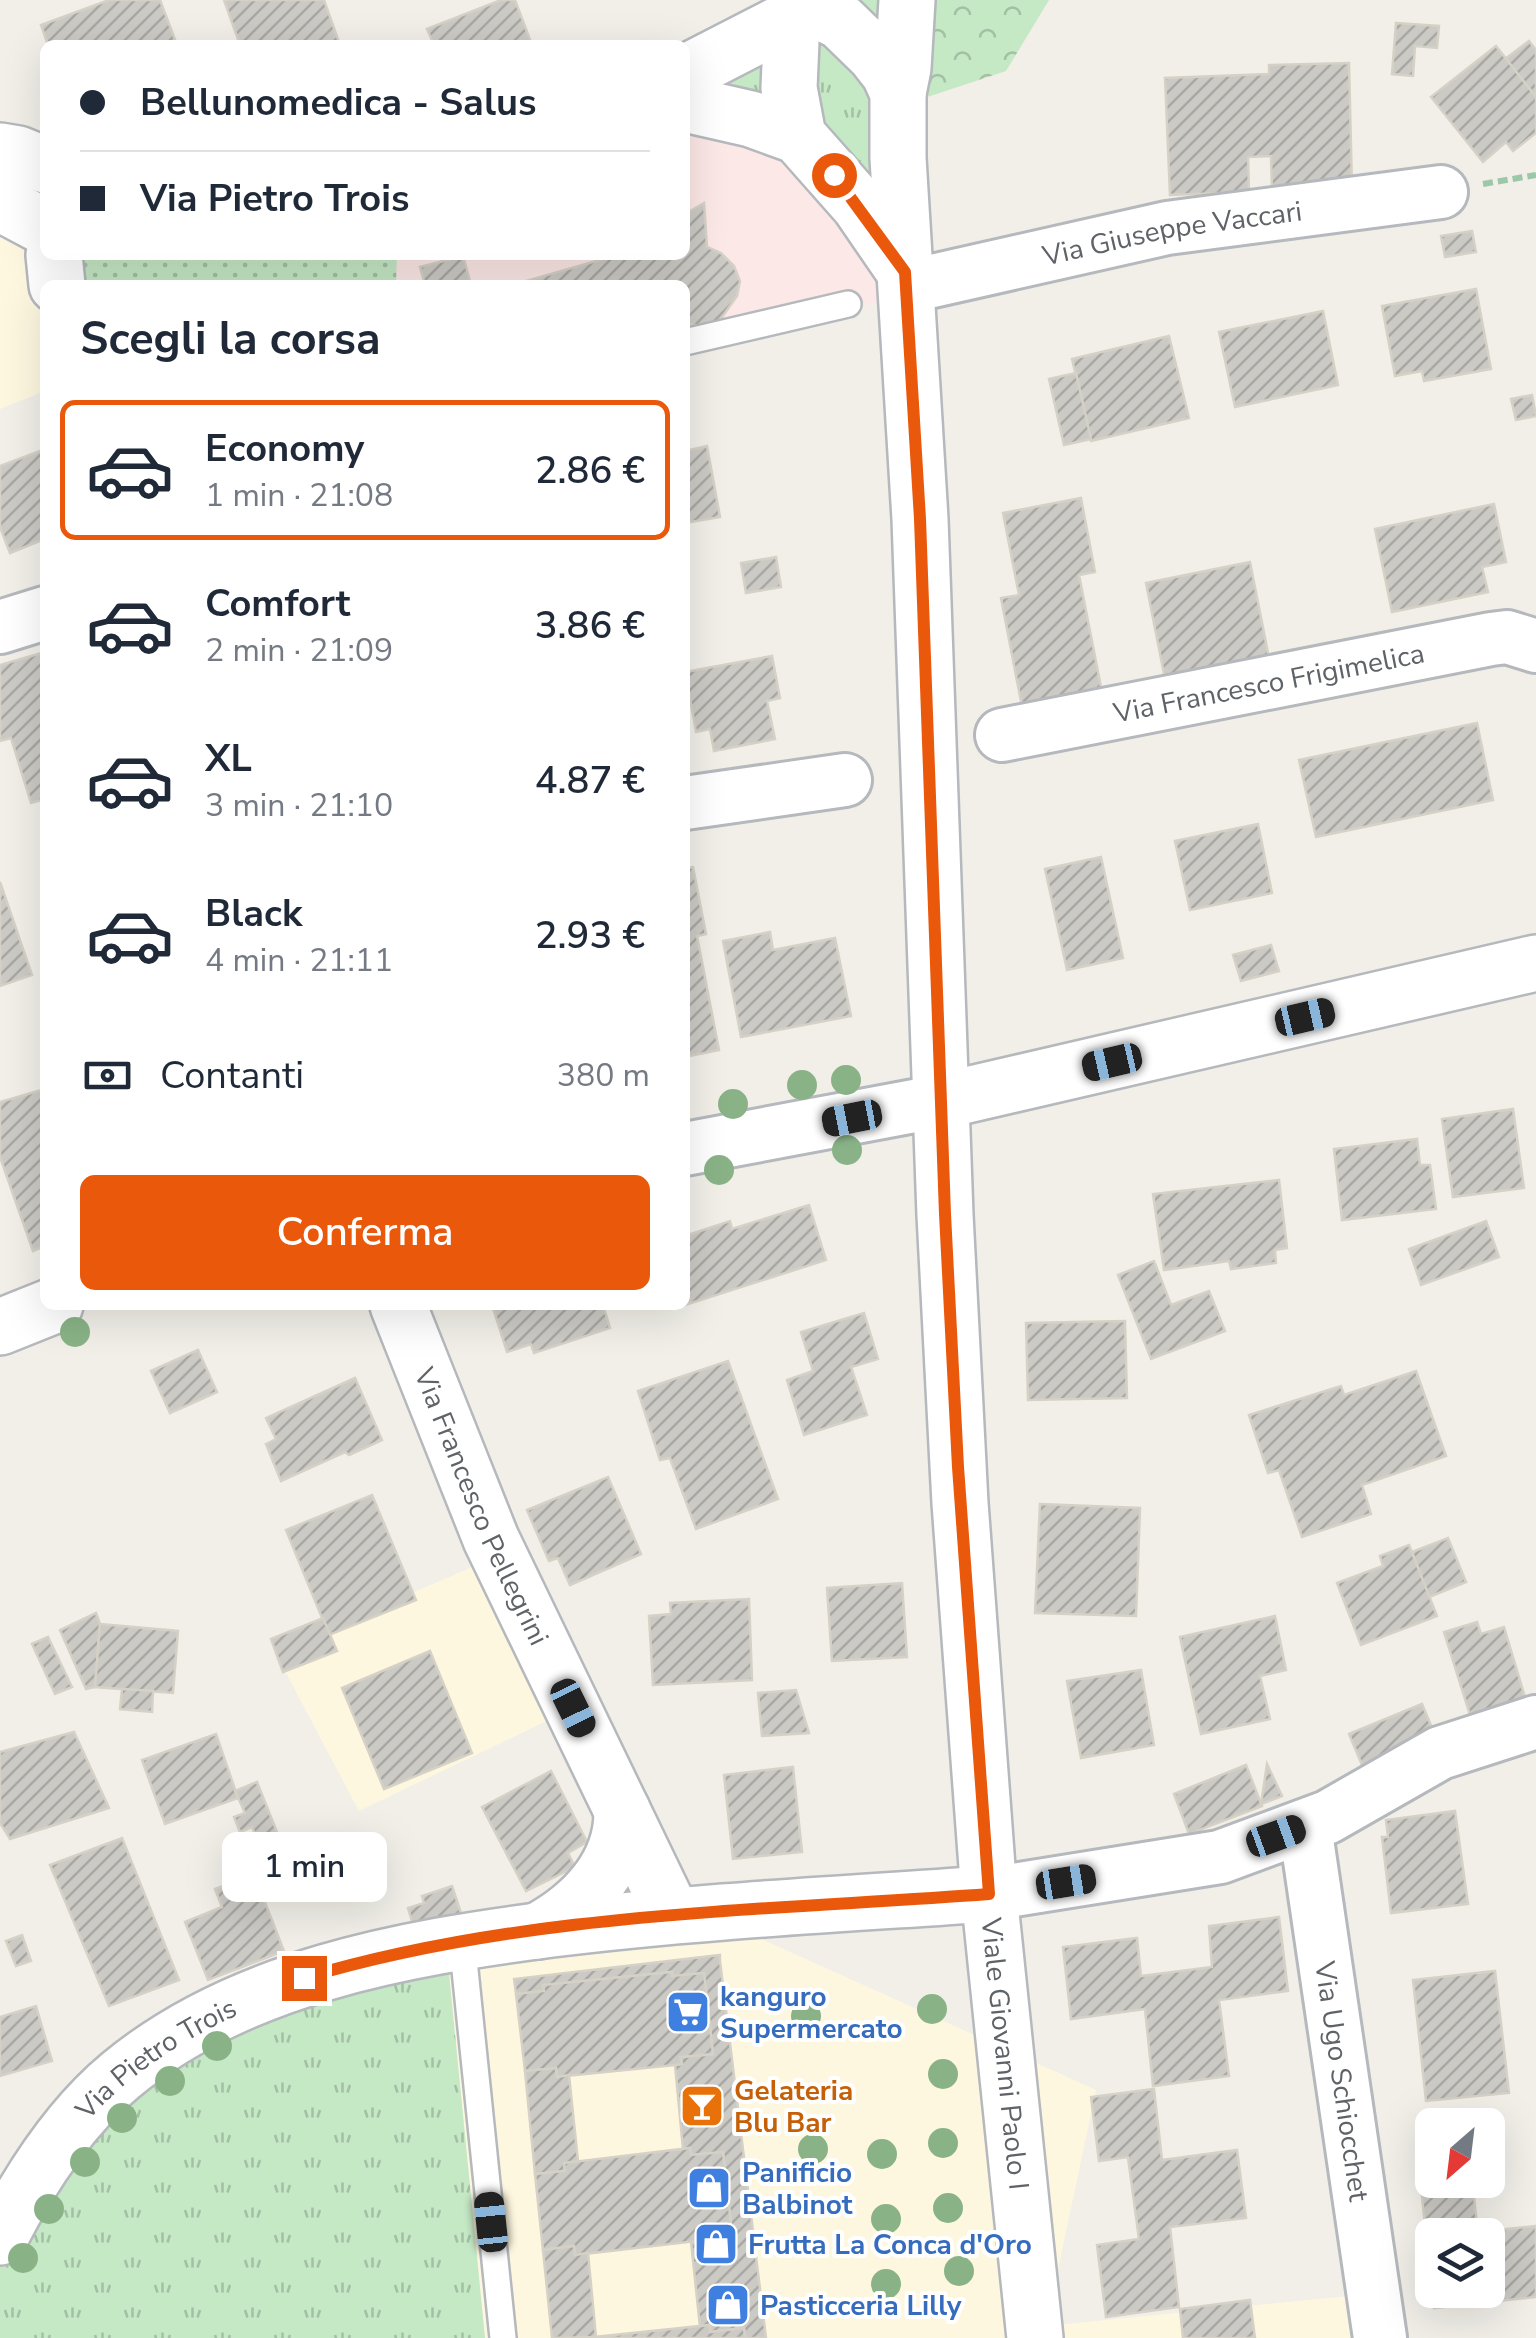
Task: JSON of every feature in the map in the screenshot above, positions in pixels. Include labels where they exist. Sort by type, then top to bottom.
[{"type":"street","name":"Viale Giovanni Paolo I","points":[[907,0],[898,93],[920,519],[960,1503],[989,1894],[1036,2338]]},
{"type":"street","points":[[690,69],[806,8],[841,22],[889,73],[898,93]]},
{"type":"street","points":[[798,136],[790,88],[806,8]]},
{"type":"street","points":[[690,105],[750,119],[798,136],[859,205],[905,279]]},
{"type":"street","points":[[0,151],[40,164]]},
{"type":"street","name":"Via Giuseppe Vaccari","points":[[905,279],[1168,228],[1441,192]]},
{"type":"street","points":[[0,203],[40,224]]},
{"type":"street","points":[[0,626],[40,614]]},
{"type":"street","name":"Via Francesco Frigimelica","points":[[1002,735],[1491,639],[1506,637],[1536,646]]},
{"type":"street","points":[[690,802],[845,780]]},
{"type":"street","points":[[690,1148],[941,1101],[1536,963]]},
{"type":"street","points":[[0,1327],[42,1310]]},
{"type":"street","name":"Via Francesco Pellegrini","points":[[400,1310],[491,1539],[672,1914]]},
{"type":"street","points":[[989,1894],[1220,1857],[1328,1817],[1440,1753],[1536,1722]]},
{"type":"street","points":[[538,1931],[573,1910],[605,1871],[619,1843],[622,1810]]},
{"type":"street","name":"Via Ugo Schiocchet","points":[[1304,1826],[1380,2338]]},
{"type":"street","name":"Via Pietro Trois","points":[[0,2238],[19,2201],[83,2113],[120,2075],[170,2040],[304,1978],[382,1956],[462,1941],[672,1914],[989,1894]]},
{"type":"lane","points":[[690,341],[848,304]]},
{"type":"lane","points":[[462,1941],[503,2338]]},
{"type":"path","points":[[754,2244],[800,2240]]},
{"type":"shaded area","points":[[690,99],[868,220],[910,294],[690,349],[690,280],[396,280],[397,260],[690,260]]},
{"type":"shaded area","points":[[0,181],[43,280],[40,393],[0,409]]},
{"type":"shaded area","points":[[507,1552],[584,1703],[359,1811],[275,1652]]},
{"type":"shaded area","points":[[682,1903],[1096,2090],[1046,2326],[1359,2295],[1364,2338],[485,2338],[447,1953]]},
{"type":"green space","points":[[837,0],[886,0],[909,103],[868,220],[690,99],[690,93]]},
{"type":"green space","points":[[886,0],[1049,0],[1006,71],[909,103]]},
{"type":"green space","points":[[30,182],[40,182],[40,234]]},
{"type":"green space","points":[[45,260],[397,260],[396,280],[49,280]]},
{"type":"green space","points":[[447,1953],[485,2338],[0,2338],[0,2213],[241,1991]]},
{"type":"building","points":[[109,0],[160,0],[175,40],[46,40],[41,25]]},
{"type":"building","points":[[224,0],[324,0],[338,40],[238,40]]},
{"type":"building","points":[[501,0],[515,0],[530,40],[432,40],[427,29]]},
{"type":"building","points":[[1396,23],[1439,26],[1437,48],[1415,46],[1413,76],[1392,74]]},
{"type":"building","points":[[1529,41],[1536,50],[1536,97],[1505,59]]},
{"type":"building","points":[[1496,46],[1536,97],[1536,133],[1513,151],[1506,142],[1483,162],[1431,97]]},
{"type":"building","points":[[1349,63],[1352,188],[1272,190],[1271,156],[1248,157],[1249,192],[1170,195],[1165,78],[1269,74],[1269,65]]},
{"type":"building","points":[[704,203],[707,247],[721,253],[734,266],[740,281],[737,296],[720,320],[705,326],[690,324],[690,280],[530,280],[600,260],[690,260],[690,211]]},
{"type":"building","points":[[1472,231],[1476,252],[1445,257],[1441,236]]},
{"type":"building","points":[[464,260],[470,280],[424,280],[420,267]]},
{"type":"building","points":[[1476,289],[1491,369],[1424,381],[1422,371],[1395,376],[1382,306]]},
{"type":"building","points":[[1323,311],[1338,385],[1235,407],[1219,332]]},
{"type":"building","points":[[1169,336],[1189,418],[1091,441],[1072,359]]},
{"type":"building","points":[[1076,373],[1091,439],[1064,445],[1049,379]]},
{"type":"building","points":[[1532,395],[1536,416],[1516,420],[1511,399]]},
{"type":"building","points":[[707,446],[720,517],[690,522],[690,450]]},
{"type":"building","points":[[40,451],[40,541],[10,553],[0,527],[0,466]]},
{"type":"building","points":[[1081,498],[1095,572],[1079,575],[1103,697],[1023,712],[1001,598],[1019,595],[1003,513]]},
{"type":"building","points":[[1494,504],[1506,562],[1482,567],[1488,592],[1392,612],[1375,529]]},
{"type":"building","points":[[776,557],[781,587],[746,593],[741,563]]},
{"type":"building","points":[[1250,562],[1270,663],[1166,684],[1146,583]]},
{"type":"building","points":[[40,653],[40,800],[31,803],[11,738],[0,741],[0,665]]},
{"type":"building","points":[[772,656],[780,698],[767,701],[775,739],[714,751],[710,729],[696,732],[690,671]]},
{"type":"building","points":[[1477,723],[1493,800],[1316,837],[1299,760]]},
{"type":"building","points":[[1258,824],[1272,893],[1190,910],[1175,841]]},
{"type":"building","points":[[1101,857],[1123,958],[1067,970],[1045,869]]},
{"type":"building","points":[[693,867],[706,934],[697,936],[719,1050],[690,1056]]},
{"type":"building","points":[[0,882],[32,975],[0,986]]},
{"type":"building","points":[[770,932],[773,950],[835,938],[851,1016],[741,1037],[723,941]]},
{"type":"building","points":[[1271,945],[1279,971],[1241,981],[1233,955]]},
{"type":"building","points":[[40,1090],[40,1248],[33,1251],[0,1157],[0,1102]]},
{"type":"building","points":[[1513,1109],[1524,1188],[1453,1197],[1442,1119]]},
{"type":"building","points":[[1417,1139],[1420,1165],[1430,1165],[1436,1209],[1342,1220],[1334,1149]]},
{"type":"building","points":[[1279,1180],[1287,1248],[1275,1250],[1276,1263],[1231,1269],[1229,1261],[1164,1270],[1153,1194]]},
{"type":"building","points":[[809,1205],[826,1260],[690,1303],[690,1234],[730,1221],[732,1229]]},
{"type":"building","points":[[1486,1221],[1499,1257],[1421,1285],[1409,1249]]},
{"type":"building","points":[[1154,1261],[1171,1305],[1209,1291],[1225,1331],[1151,1359],[1118,1275]]},
{"type":"building","points":[[494,1310],[605,1310],[610,1328],[534,1353],[531,1344],[507,1352]]},
{"type":"building","points":[[864,1313],[878,1359],[851,1367],[867,1415],[804,1435],[787,1380],[813,1371],[801,1332]]},
{"type":"building","points":[[1125,1321],[1127,1398],[1028,1400],[1026,1323]]},
{"type":"building","points":[[198,1350],[217,1392],[170,1413],[151,1371]]},
{"type":"building","points":[[728,1361],[778,1499],[696,1529],[670,1458],[660,1460],[638,1391]]},
{"type":"building","points":[[1416,1371],[1446,1456],[1362,1485],[1371,1514],[1302,1537],[1279,1470],[1268,1473],[1249,1415],[1341,1386],[1344,1395]]},
{"type":"building","points":[[355,1378],[382,1440],[281,1481],[266,1444],[276,1439],[266,1418]]},
{"type":"building","points":[[608,1477],[641,1554],[570,1585],[558,1558],[549,1561],[527,1510]]},
{"type":"building","points":[[372,1495],[416,1600],[329,1635],[286,1530]]},
{"type":"building","points":[[1040,1504],[1140,1508],[1136,1616],[1035,1613]]},
{"type":"building","points":[[1448,1538],[1466,1582],[1429,1597],[1412,1552]]},
{"type":"building","points":[[1409,1545],[1437,1616],[1361,1645],[1337,1583],[1383,1566],[1380,1556]]},
{"type":"building","points":[[902,1583],[907,1657],[832,1661],[827,1588]]},
{"type":"building","points":[[749,1599],[752,1680],[653,1685],[649,1616],[671,1614],[670,1603]]},
{"type":"building","points":[[96,1613],[100,1624],[95,1687],[86,1689],[60,1630]]},
{"type":"building","points":[[1275,1616],[1286,1670],[1260,1676],[1270,1719],[1201,1734],[1180,1637]]},
{"type":"building","points":[[323,1618],[337,1651],[283,1672],[271,1639]]},
{"type":"building","points":[[1477,1622],[1481,1634],[1504,1627],[1530,1714],[1475,1731],[1444,1632]]},
{"type":"building","points":[[100,1624],[178,1631],[173,1693],[95,1687]]},
{"type":"building","points":[[48,1637],[72,1687],[55,1694],[32,1644]]},
{"type":"building","points":[[430,1651],[472,1753],[384,1789],[342,1688]]},
{"type":"building","points":[[1141,1670],[1154,1745],[1081,1758],[1067,1681]]},
{"type":"building","points":[[122,1689],[153,1691],[152,1712],[120,1709]]},
{"type":"building","points":[[796,1690],[809,1733],[762,1736],[758,1693]]},
{"type":"building","points":[[1422,1704],[1438,1742],[1365,1772],[1349,1734]]},
{"type":"building","points":[[74,1732],[109,1808],[10,1839],[0,1823],[0,1752]]},
{"type":"building","points":[[216,1734],[238,1798],[165,1824],[142,1760]]},
{"type":"building","points":[[1267,1764],[1282,1796],[1261,1804]]},
{"type":"building","points":[[1246,1765],[1262,1806],[1189,1834],[1174,1794]]},
{"type":"building","points":[[793,1767],[802,1852],[733,1859],[724,1775]]},
{"type":"building","points":[[551,1771],[587,1842],[568,1853],[575,1867],[526,1891],[482,1807]]},
{"type":"building","points":[[257,1782],[279,1837],[259,1845],[252,1827],[240,1832],[234,1817],[245,1813],[235,1791]]},
{"type":"building","points":[[1455,1811],[1468,1904],[1391,1913],[1382,1837],[1388,1837],[1386,1820]]},
{"type":"building","points":[[122,1838],[179,1980],[109,2006],[50,1865]]},
{"type":"building","points":[[254,1874],[284,1951],[208,1980],[185,1922],[222,1907],[215,1889]]},
{"type":"building","points":[[452,1886],[463,1919],[416,1935],[408,1908],[424,1903],[422,1896]]},
{"type":"building","points":[[1279,1917],[1288,1991],[1219,2000],[1229,2076],[1153,2086],[1145,2009],[1071,2019],[1063,1947],[1137,1938],[1141,1976],[1212,1967],[1209,1926]]},
{"type":"building","points":[[22,1935],[31,1961],[16,1966],[6,1941]]},
{"type":"building","points":[[720,1955],[766,2338],[745,2338],[744,2328],[710,2332],[710,2325],[700,2327],[691,2242],[732,2233],[723,2152],[691,2155],[690,2148],[683,2149],[675,2065],[682,2064],[680,2057],[713,2054],[704,1973],[672,1976],[672,1972],[543,1985],[544,1991],[516,1994],[514,1979]]},
{"type":"building","points":[[1495,1971],[1509,2093],[1426,2101],[1413,1980]]},
{"type":"building","points":[[672,1972],[672,1976],[704,1973],[713,2054],[680,2057],[682,2064],[557,2077],[556,2068],[525,2071],[516,1994],[544,1991],[543,1985]]},
{"type":"building","points":[[36,2006],[52,2061],[0,2076],[0,2017]]},
{"type":"building","points":[[556,2068],[557,2077],[569,2075],[578,2161],[564,2163],[565,2171],[535,2174],[525,2071]]},
{"type":"building","points":[[1154,2089],[1162,2160],[1237,2150],[1246,2218],[1170,2227],[1179,2307],[1106,2317],[1097,2245],[1139,2239],[1128,2157],[1099,2161],[1091,2097]]},
{"type":"building","points":[[690,2148],[691,2155],[723,2152],[732,2233],[706,2236],[706,2240],[575,2255],[574,2246],[543,2250],[535,2174],[565,2171],[564,2163]]},
{"type":"building","points":[[1422,2198],[1474,2198],[1476,2218],[1424,2218]]},
{"type":"building","points":[[1536,2226],[1536,2297],[1505,2300],[1505,2229]]},
{"type":"building","points":[[574,2246],[575,2255],[588,2253],[596,2337],[552,2338],[543,2250]]},
{"type":"building","points":[[1250,2300],[1255,2338],[1183,2338],[1180,2309]]},
{"type":"building","points":[[710,2325],[710,2332],[744,2328],[745,2338],[584,2338]]},
{"type":"place","name":"kanguro Supermercato","points":[[688,2012]]},
{"type":"place","name":"Gelateria Blu Bar","points":[[702,2106]]},
{"type":"place","name":"Panificio Balbinot","points":[[709,2188]]},
{"type":"place","name":"Frutta La Conca d'Oro","points":[[716,2244]]},
{"type":"place","name":"Pasticceria Lilly","points":[[728,2305]]},
{"type":"route","points":[[304,1978],[382,1956],[462,1941],[672,1914],[989,1894],[958,1467],[920,519],[905,272],[834,175]]}]
